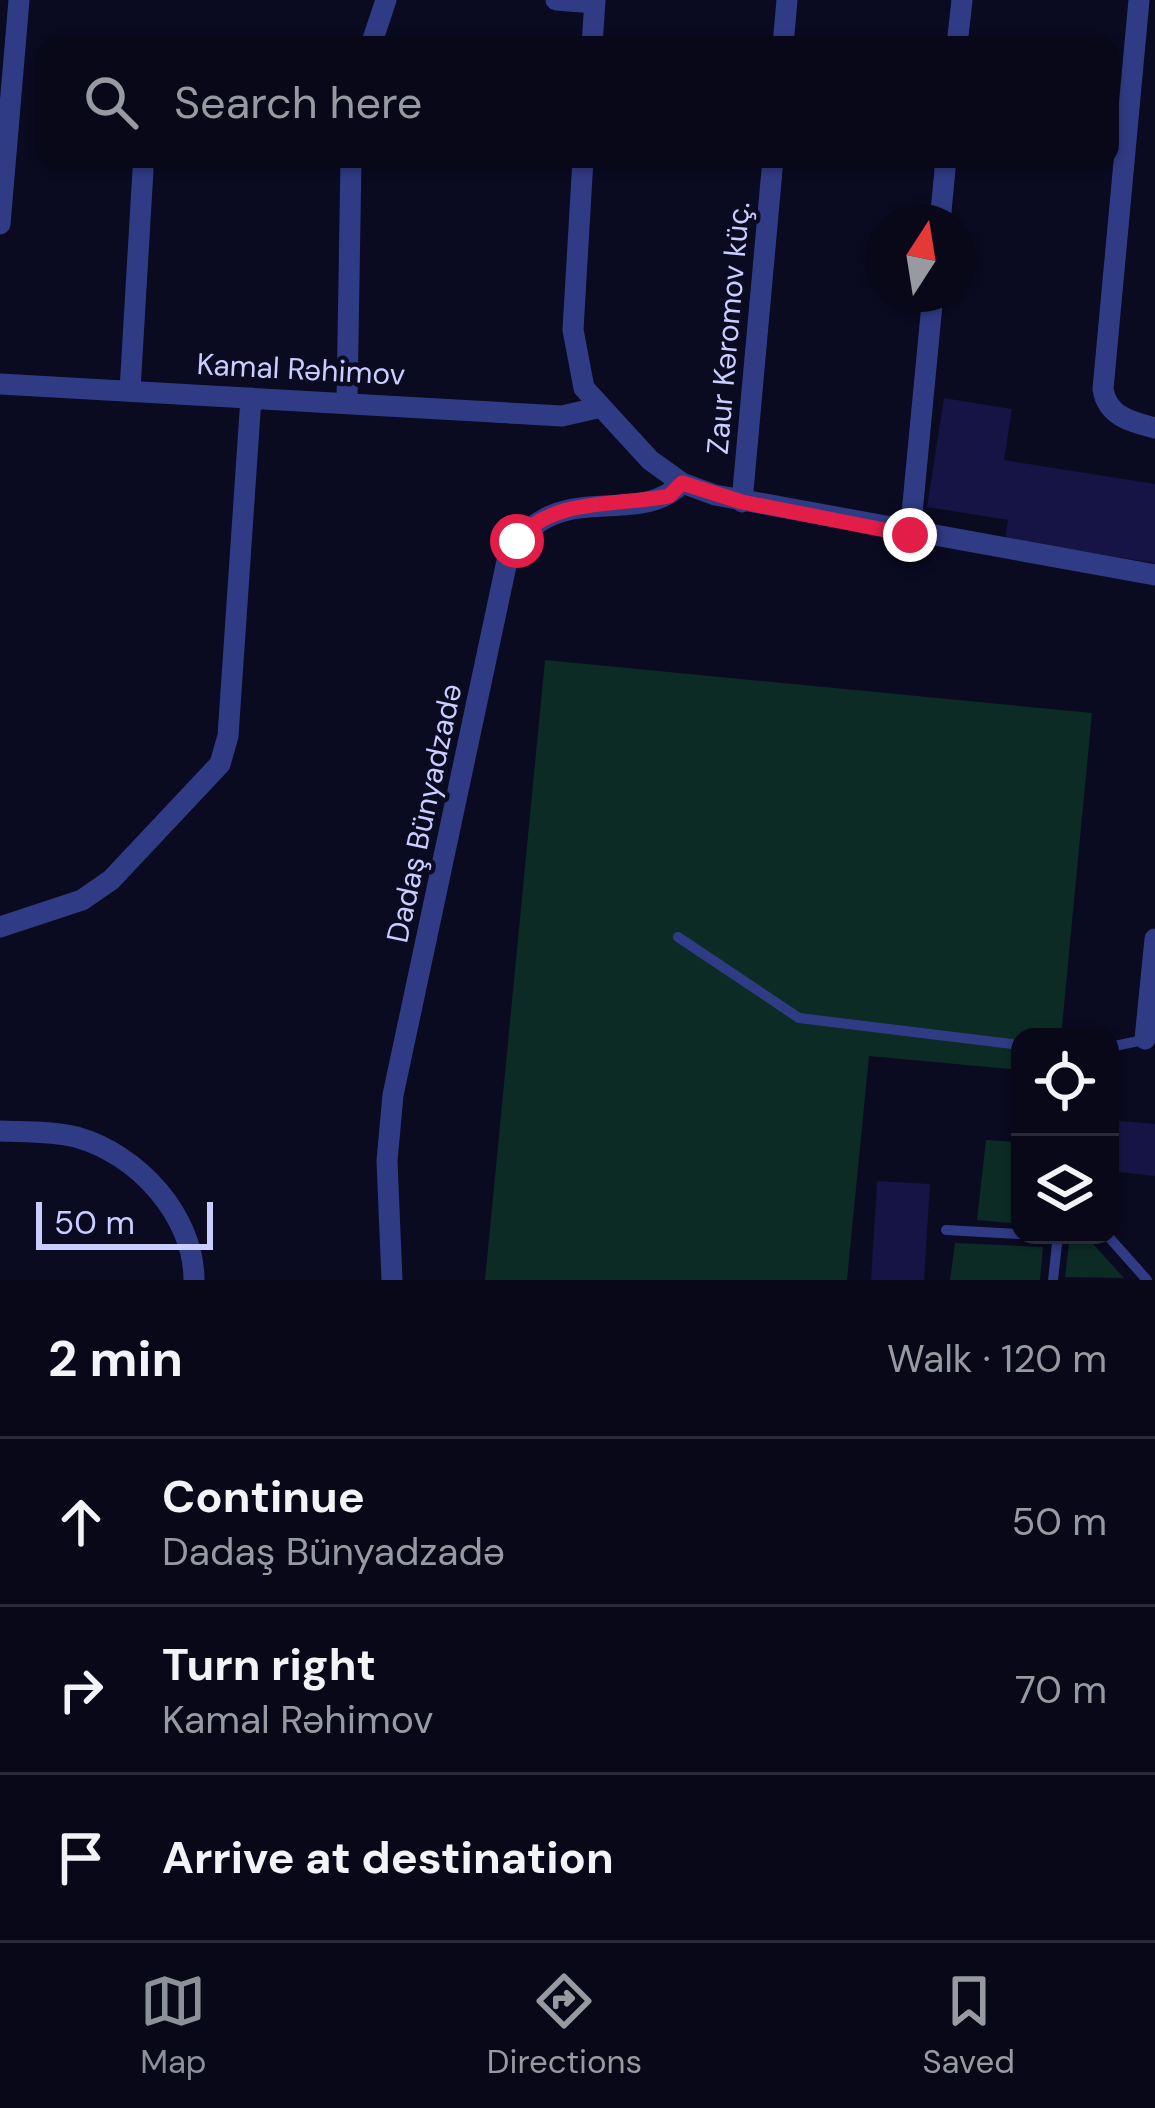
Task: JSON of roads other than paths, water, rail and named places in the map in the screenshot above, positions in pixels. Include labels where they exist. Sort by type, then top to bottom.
[{"type":"street","points":[[0,224],[19,0]]},
{"type":"street","points":[[374,36],[386,0]]},
{"type":"street","points":[[556,0],[595,1],[593,36]]},
{"type":"street","points":[[784,36],[787,0]]},
{"type":"street","points":[[958,36],[962,0]]},
{"type":"street","points":[[1138,0],[1103,389],[1105,402],[1119,416],[1155,428]]},
{"type":"street","points":[[347,400],[351,168]]},
{"type":"street","points":[[583,168],[574,357],[597,408],[650,460],[682,483],[742,502],[910,535],[1155,575]]},
{"type":"street","name":"Zaur Kəromov küç.","points":[[742,502],[772,168]]},
{"type":"street","points":[[942,204],[945,168]]},
{"type":"street","points":[[130,390],[143,170]]},
{"type":"street","points":[[910,535],[932,312]]},
{"type":"street","name":"Kamal Rəhimov","points":[[0,384],[347,400],[562,416],[597,408]]},
{"type":"street","points":[[0,927],[82,900],[111,880],[220,764],[228,736],[251,398]]},
{"type":"street","name":"Dadaş Bünyadzadə","points":[[392,1280],[387,1161],[393,1095],[507,561],[526,529],[547,517],[669,496],[682,483]]},
{"type":"street","points":[[1150,1039],[1155,939]]},
{"type":"street","points":[[0,1131],[74,1136],[107,1150],[152,1184],[189,1233],[194,1280]]},
{"type":"lane","points":[[678,937],[799,1018],[1011,1044]]},
{"type":"lane","points":[[1119,1045],[1150,1039]]},
{"type":"lane","points":[[946,1230],[1011,1234]]},
{"type":"lane","points":[[1053,1280],[1057,1244]]},
{"type":"lane","points":[[1115,1244],[1147,1280]]}]
